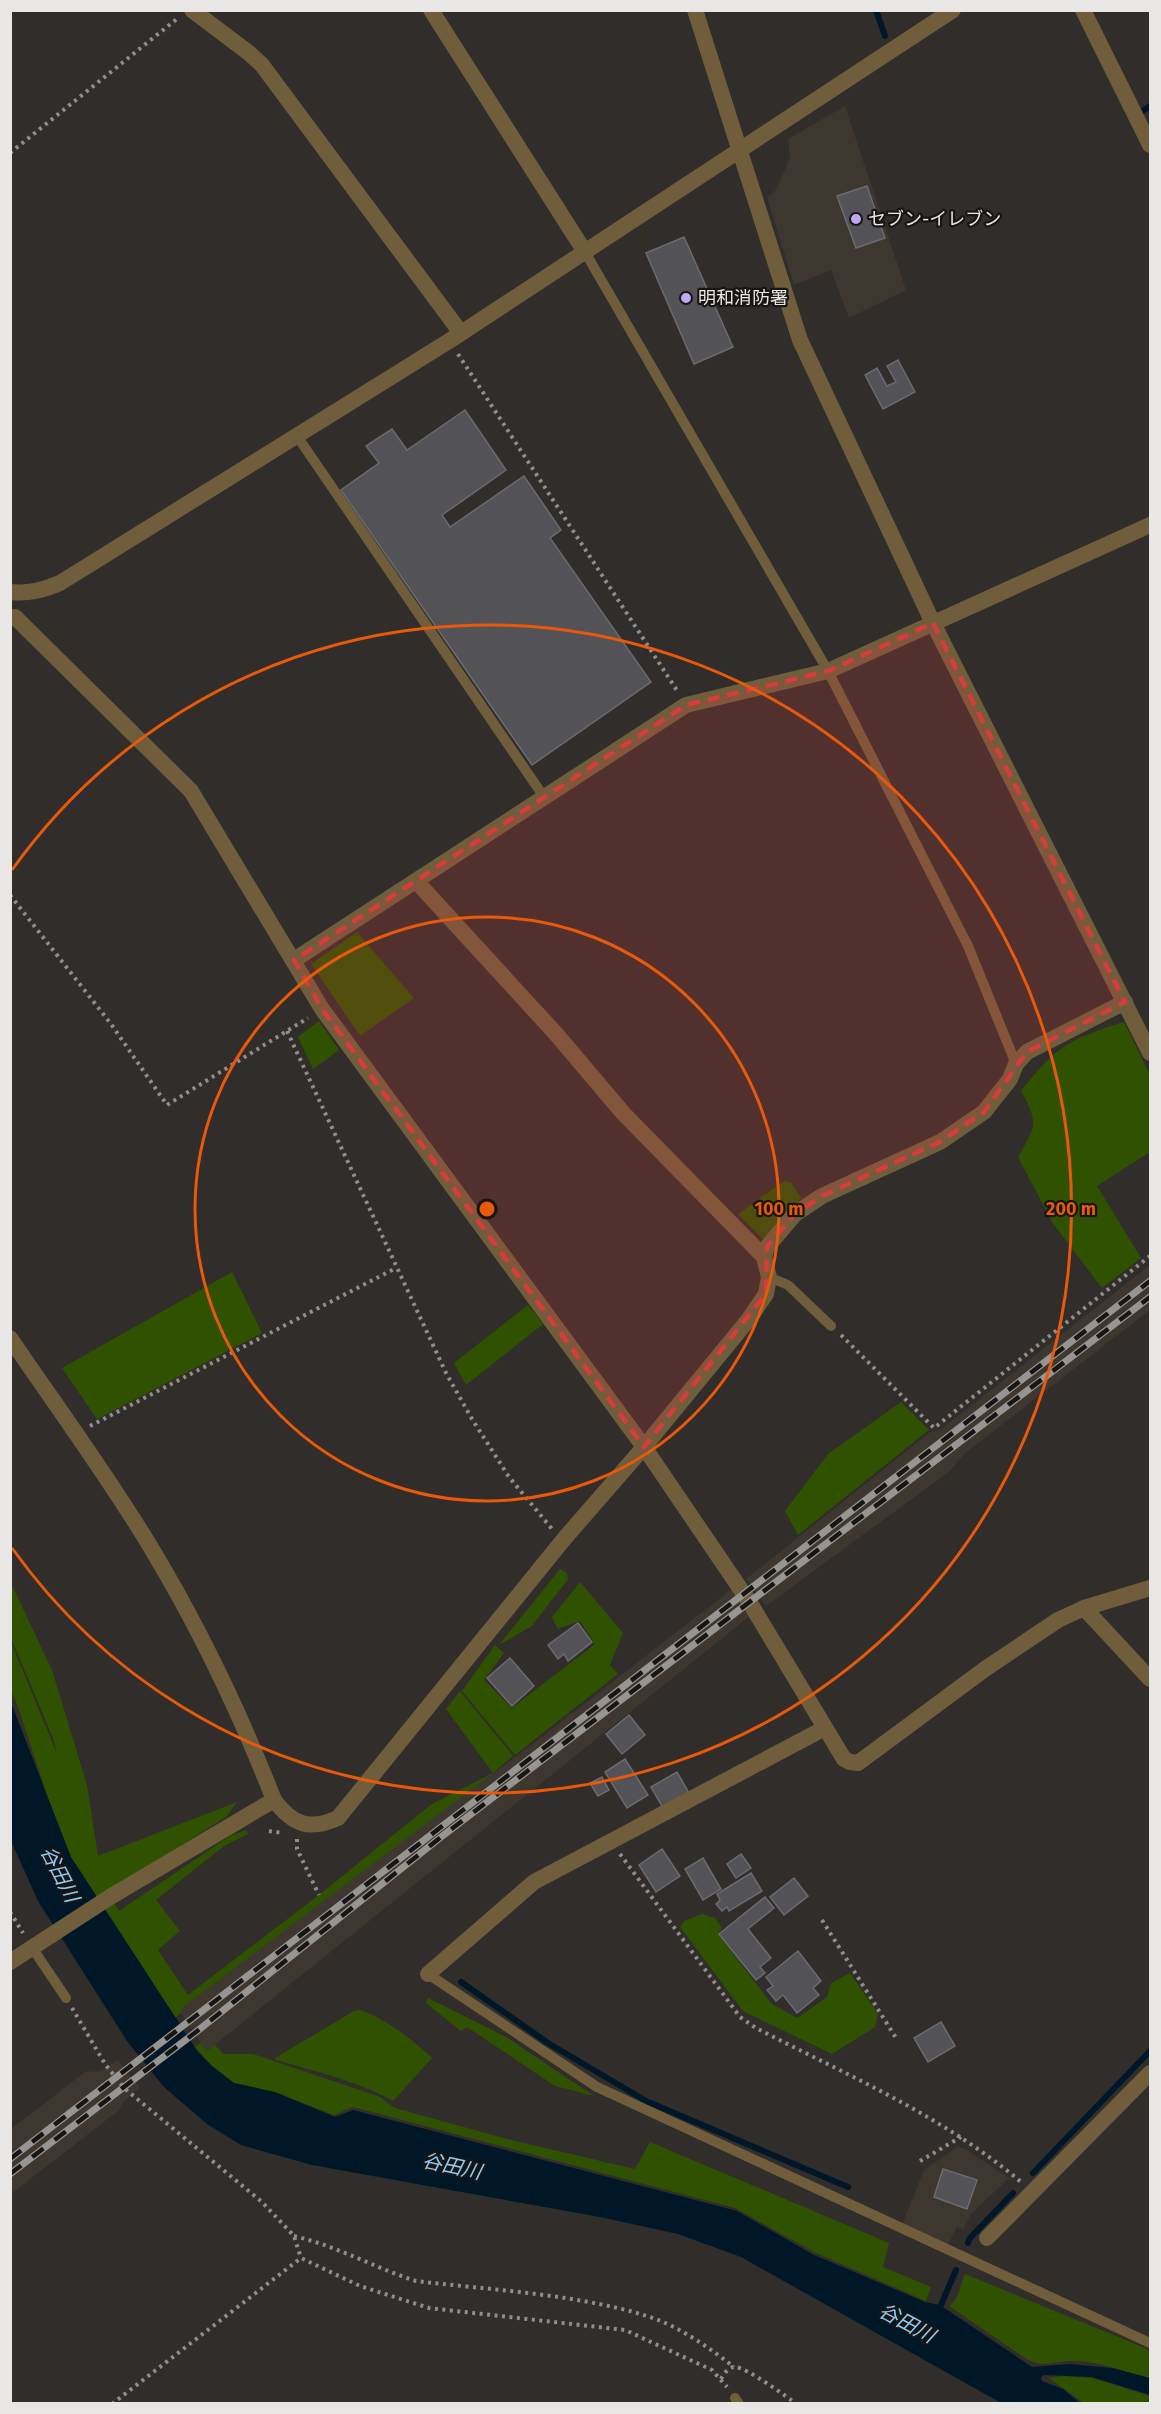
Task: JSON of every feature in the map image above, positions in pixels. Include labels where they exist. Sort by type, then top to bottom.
[{"type":"street","points":[[192,10],[262,65],[455,337]]},
{"type":"street","points":[[431,10],[585,252]]},
{"type":"street","points":[[695,10],[800,340],[933,623],[1150,1053]]},
{"type":"street","points":[[953,10],[455,337],[297,436],[60,583],[43,591],[18,593],[13,622],[191,791],[322,1009],[644,1447],[750,1603],[844,1759],[858,1763],[985,1669],[1058,1620],[1084,1608],[1150,1588]]},
{"type":"street","points":[[1083,10],[1150,145]]},
{"type":"street","points":[[294,960],[686,705],[828,671],[1150,525]]},
{"type":"street","points":[[10,1338],[149,1545],[180,1598],[224,1685],[264,1772],[274,1800],[291,1819],[302,1824],[313,1826],[338,1818],[564,1539],[750,1319],[766,1294],[769,1276],[764,1257],[623,1113],[556,1035],[416,881]]},
{"type":"street","points":[[764,1257],[767,1247],[795,1214],[813,1202],[940,1142],[984,1112],[1010,1079],[1016,1064],[1027,1052],[1125,1002]]},
{"type":"street","points":[[1084,1608],[1150,1679]]},
{"type":"street","points":[[428,1974],[534,1882],[825,1728]]},
{"type":"street","points":[[10,1962],[34,1944],[110,1897],[274,1800]]},
{"type":"street","points":[[987,2238],[1150,2073]]},
{"type":"lane","points":[[585,252],[828,671],[969,946],[1016,1064]]},
{"type":"lane","points":[[297,436],[544,797]]},
{"type":"lane","points":[[769,1276],[788,1285],[831,1326]]},
{"type":"lane","points":[[34,1944],[66,1998]]},
{"type":"lane","points":[[428,1974],[597,2087],[1150,2343]]},
{"type":"path","points":[[10,153],[178,19],[184,10]]},
{"type":"path","points":[[455,337],[686,705]]},
{"type":"path","points":[[10,895],[111,1024],[167,1106],[322,1009]]},
{"type":"path","points":[[287,1031],[446,1373],[509,1477],[555,1533],[564,1539]]},
{"type":"path","points":[[831,1326],[934,1428],[1150,1256]]},
{"type":"path","points":[[85,1429],[396,1268]]},
{"type":"path","points":[[302,1824],[297,1849],[319,1895]]},
{"type":"path","points":[[610,1842],[740,2017],[756,2028],[877,2090],[961,2137],[994,2159],[1033,2192]]},
{"type":"path","points":[[10,1912],[34,1944]]},
{"type":"path","points":[[822,1920],[896,2038]]},
{"type":"path","points":[[66,1998],[105,2064],[124,2088],[262,2202],[294,2236],[301,2258],[360,2286],[429,2308],[625,2330],[712,2370],[737,2401]]},
{"type":"path","points":[[920,2161],[961,2137]]},
{"type":"path","points":[[294,2236],[319,2242],[416,2282],[591,2302],[649,2317],[704,2344],[734,2367],[744,2370],[796,2403]]},
{"type":"path","points":[[112,2403],[301,2258]]},
{"type":"path","points":[[721,2379],[727,2370],[734,2367]]},
{"type":"highlighted area","points":[[933,623],[1125,1002],[1027,1052],[984,1112],[940,1142],[822,1196],[795,1214],[767,1247],[766,1294],[644,1447],[322,1009],[294,960],[686,705],[828,671]]},
{"type":"shaded area","points":[[845,106],[906,290],[849,318],[831,270],[794,285],[767,197],[776,190],[790,158],[788,139]]},
{"type":"shaded area","points":[[1150,1265],[1150,1310],[964,1454],[950,1471],[766,1606],[746,1579],[930,1432],[940,1430]]},
{"type":"shaded area","points":[[732,1589],[750,1616],[207,2051],[175,2005],[319,1895],[432,1804],[493,1773],[509,1762]]},
{"type":"shaded area","points":[[118,2060],[140,2088],[125,2100],[118,2111],[11,2194],[11,2129],[85,2072],[101,2071]]},
{"type":"shaded area","points":[[957,2147],[964,2148],[1009,2178],[971,2214],[963,2229],[957,2227],[948,2245],[902,2225],[924,2170]]},
{"type":"green space","points":[[357,932],[414,998],[360,1036],[311,964]]},
{"type":"green space","points":[[319,1021],[339,1050],[313,1069],[298,1037]]},
{"type":"green space","points":[[1124,1022],[1150,1075],[1150,1152],[1097,1186],[1141,1258],[1102,1288],[1052,1222],[1018,1157],[1029,1138],[1033,1124],[1031,1111],[1021,1091],[1057,1052],[1094,1032]]},
{"type":"green space","points":[[784,1181],[791,1182],[801,1198],[770,1239],[762,1238],[738,1214]]},
{"type":"green space","points":[[232,1272],[262,1333],[97,1419],[62,1368]]},
{"type":"green space","points":[[528,1305],[543,1324],[466,1385],[454,1363]]},
{"type":"green space","points":[[901,1402],[929,1430],[798,1535],[785,1511],[828,1454]]},
{"type":"green space","points":[[560,1569],[567,1573],[568,1579],[532,1626],[499,1645]]},
{"type":"green space","points":[[10,1581],[52,1670],[87,1785],[98,1856],[237,1802],[227,1816],[113,1890],[107,1891],[119,1911],[230,1836],[246,1830],[248,1834],[224,1846],[156,1900],[180,1931],[158,1950],[188,1995],[319,1895],[432,1804],[493,1773],[183,2007],[181,2013],[175,2018],[71,1857],[48,1798],[11,1691],[11,1642],[57,1754],[53,1738],[11,1638]]},
{"type":"green space","points":[[580,1582],[623,1633],[610,1665],[618,1674],[515,1755],[462,1691],[495,1645],[504,1653],[484,1680],[512,1708],[595,1644],[580,1621],[558,1629],[552,1617]]},
{"type":"green space","points":[[460,1691],[513,1756],[493,1773],[446,1709]]},
{"type":"green space","points":[[702,1914],[715,1918],[722,1928],[718,1934],[772,2004],[797,2018],[827,1997],[831,1983],[850,1973],[878,2014],[875,2027],[832,2054],[743,2011],[680,1927],[684,1921]]},
{"type":"green space","points":[[428,1998],[506,2037],[594,2096],[555,2086],[467,2027],[461,2031],[426,2003]]},
{"type":"green space","points":[[360,2010],[398,2030],[432,2058],[393,2101],[351,2082],[276,2060],[275,2058],[354,2011]]},
{"type":"green space","points":[[201,2043],[207,2051],[215,2045],[224,2054],[253,2054],[380,2097],[395,2108],[511,2140],[635,2169],[650,2142],[889,2243],[883,2267],[931,2287],[926,2301],[814,2252],[735,2208],[353,2107],[334,2115],[275,2092],[234,2083],[212,2066],[195,2047]]},
{"type":"green space","points":[[965,2274],[1145,2348],[1150,2352],[1150,2379],[1089,2362],[1068,2361],[1044,2364],[1028,2360],[949,2306],[956,2299]]},
{"type":"green space","points":[[1062,2376],[1092,2378],[1150,2396],[1150,2403],[1084,2403],[1049,2378]]},
{"type":"water","name":"谷田川","points":[[10,1700],[71,1857],[198,2052],[234,2083],[275,2092],[335,2117],[353,2110],[737,2211],[814,2255],[925,2302],[940,2305],[1032,2367],[1070,2364],[1112,2368],[1150,2378],[1150,2395],[1092,2377],[1044,2375],[1041,2377],[1042,2381],[1063,2389],[1080,2403],[1001,2403],[741,2257],[678,2234],[600,2217],[312,2165],[241,2145],[207,2124],[164,2087],[127,2041],[38,1901],[11,1841]]},
{"type":"building","points":[[867,186],[885,238],[856,248],[837,196]]},
{"type":"building","points":[[684,237],[733,347],[694,364],[646,253]]},
{"type":"building","points":[[898,360],[915,392],[883,409],[865,375],[877,368],[887,386],[896,382],[887,366]]},
{"type":"building","points":[[465,410],[506,470],[442,515],[450,527],[524,476],[561,530],[550,538],[651,682],[532,765],[341,490],[379,463],[366,446],[392,429],[407,450]]},
{"type":"building","points":[[578,1623],[592,1642],[568,1661],[564,1654],[558,1659],[548,1645]]},
{"type":"building","points":[[510,1658],[534,1686],[512,1706],[487,1678]]},
{"type":"building","points":[[629,1715],[645,1735],[622,1754],[606,1734]]},
{"type":"building","points":[[625,1759],[648,1795],[627,1808],[605,1772]]},
{"type":"building","points":[[677,1772],[689,1793],[663,1808],[651,1787]]},
{"type":"building","points":[[602,1777],[609,1790],[598,1796],[590,1783]]},
{"type":"building","points":[[662,1849],[680,1876],[656,1892],[639,1865]]},
{"type":"building","points":[[741,1854],[751,1868],[736,1878],[727,1864]]},
{"type":"building","points":[[703,1858],[721,1889],[703,1900],[685,1869]]},
{"type":"building","points":[[751,1873],[762,1891],[729,1911],[727,1907],[722,1911],[716,1904],[720,1900],[717,1894]]},
{"type":"building","points":[[794,1878],[808,1896],[784,1915],[770,1897]]},
{"type":"building","points":[[765,1897],[774,1908],[748,1929],[771,1958],[760,1967],[765,1973],[756,1980],[719,1934]]},
{"type":"building","points":[[798,1951],[821,1981],[813,1988],[819,1995],[797,2013],[783,1995],[776,2001],[767,1990],[773,1986],[766,1977]]},
{"type":"building","points":[[941,2022],[955,2046],[928,2062],[914,2038]]},
{"type":"building","points":[[943,2169],[977,2180],[967,2209],[934,2197]]},
{"type":"waterway","points":[[876,10],[885,36]]},
{"type":"waterway","points":[[1143,111],[1150,106]]},
{"type":"waterway","points":[[461,1982],[548,2043],[646,2101],[848,2187]]},
{"type":"waterway","points":[[1033,2173],[1150,2051]]},
{"type":"waterway","points":[[968,2243],[970,2238],[1013,2193]]},
{"type":"waterway","points":[[938,2312],[956,2270]]},
{"type":"railway","points":[[10,2159],[1150,1281]]},
{"type":"railway","points":[[10,2174],[196,2032],[441,1837],[1150,1297]]},
{"type":"place","name":"セブン-イレブン","points":[[856,219]]},
{"type":"place","name":"明和消防署","points":[[686,298]]}]
